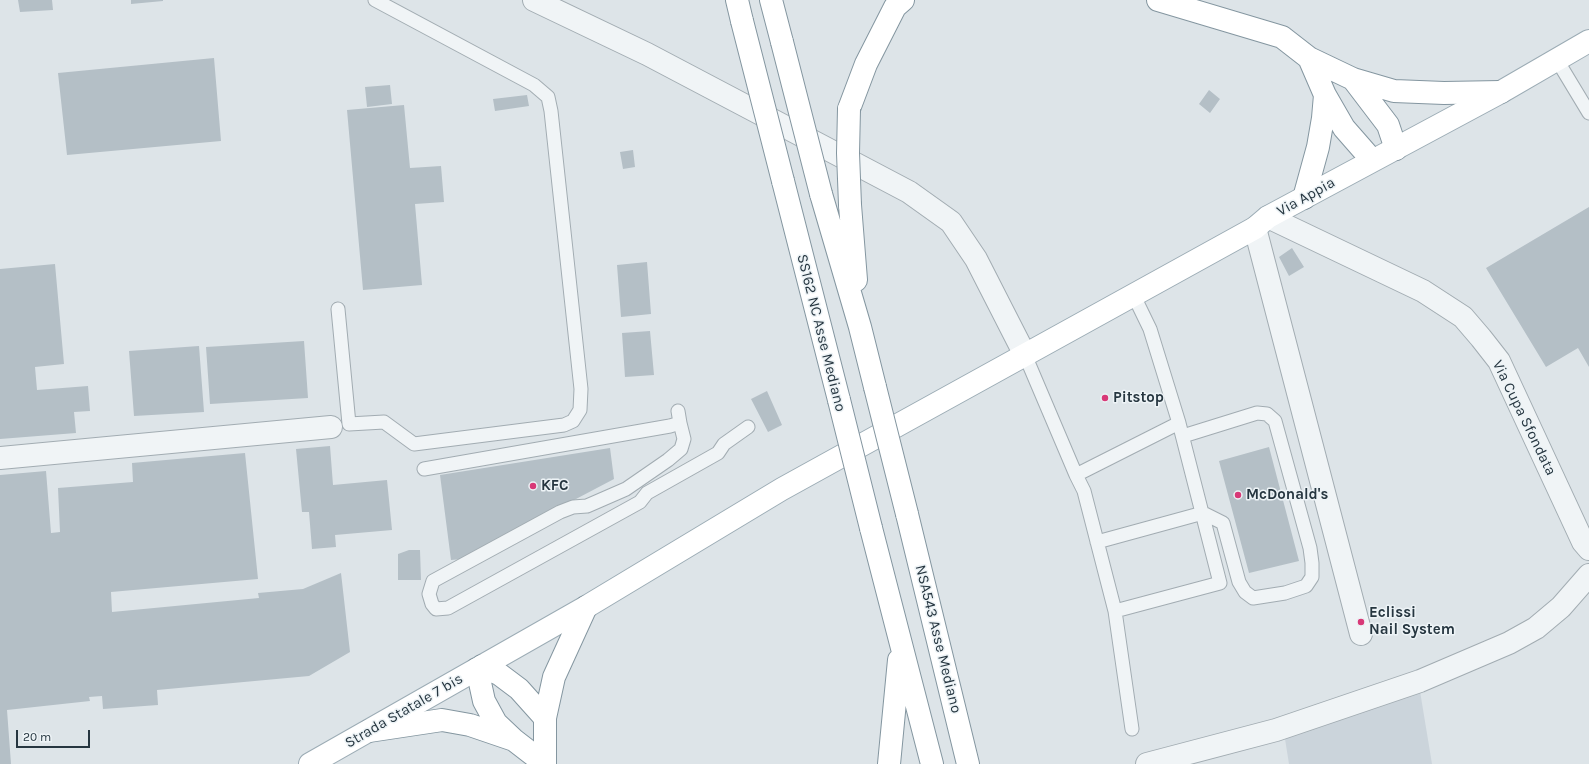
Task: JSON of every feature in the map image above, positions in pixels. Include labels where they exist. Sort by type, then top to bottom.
[{"type":"main road","name":"SS162 NC Asse Mediano","points":[[737,0],[900,645]]},
{"type":"main road","points":[[771,0],[821,194],[860,327]]},
{"type":"main road","points":[[860,327],[850,205],[848,153],[849,109],[866,64],[896,7],[903,0]]},
{"type":"main road","points":[[1158,0],[1282,37],[1309,58],[1353,79],[1394,91],[1444,94],[1501,92]]},
{"type":"main road","name":"Via Appia","points":[[586,607],[782,489],[1025,355],[1372,160],[1396,149],[1501,92],[1589,41]]},
{"type":"main road","points":[[1309,58],[1325,95],[1344,128],[1372,160]]},
{"type":"main road","points":[[1353,79],[1388,125],[1396,149]]},
{"type":"main road","points":[[1304,198],[1318,147],[1325,95]]},
{"type":"main road","name":"NSA543 Asse Mediano","points":[[860,327],[908,514],[968,764]]},
{"type":"main road","points":[[545,764],[545,718],[554,677],[586,607]]},
{"type":"main road","name":"Strada Statale 7 bis","points":[[310,764],[586,607]]},
{"type":"main road","points":[[889,764],[900,645]]},
{"type":"main road","points":[[900,645],[932,764]]},
{"type":"main road","points":[[545,718],[519,689],[499,674],[480,668],[484,701],[496,722],[514,740],[545,764]]},
{"type":"main road","points":[[369,731],[442,720],[470,725],[514,740]]},
{"type":"street","points":[[534,0],[647,54],[909,192],[951,222],[976,259],[1025,355]]},
{"type":"street","points":[[1261,223],[1361,634]]},
{"type":"street","name":"Via Cupa Sfondata","points":[[1261,223],[1423,291],[1463,318],[1482,338],[1499,361],[1583,542],[1589,549]]},
{"type":"street","points":[[0,458],[331,427]]},
{"type":"street","points":[[1147,764],[1276,730],[1420,681],[1475,658],[1509,643],[1536,628],[1561,607],[1589,575]]},
{"type":"lane","points":[[338,309],[349,424],[384,422],[414,444],[564,425],[573,421],[580,410],[581,389],[551,111],[548,97],[534,85],[375,0]]},
{"type":"lane","points":[[1557,60],[1589,113]]},
{"type":"lane","points":[[1115,610],[1220,583],[1183,436],[1150,329],[1133,294]]},
{"type":"lane","points":[[1025,355],[1084,492],[1115,610],[1132,729]]},
{"type":"lane","points":[[1097,542],[1203,513],[1223,523],[1239,582],[1244,592],[1253,598],[1285,593],[1306,586],[1312,577],[1310,548],[1275,421],[1267,414],[1257,413],[1183,436]]},
{"type":"lane","points":[[424,469],[662,428],[679,417],[684,439],[681,449],[626,489],[587,506],[573,507],[560,512],[433,581],[429,594],[432,604],[436,610],[448,608],[640,502],[646,493],[718,453],[724,444],[748,427]]},
{"type":"lane","points":[[1076,475],[1179,423]]},
{"type":"shaded area","points":[[1417,673],[1432,764],[1289,764],[1282,720]]},
{"type":"building","points":[[18,0],[52,0],[53,10],[20,12]]},
{"type":"building","points":[[131,0],[163,0],[163,1],[131,4]]},
{"type":"building","points":[[214,58],[221,141],[67,155],[58,73]]},
{"type":"building","points":[[390,85],[392,104],[367,107],[365,87]]},
{"type":"building","points":[[1209,90],[1220,99],[1210,113],[1199,104]]},
{"type":"building","points":[[527,95],[529,106],[495,111],[493,99]]},
{"type":"building","points":[[404,105],[410,168],[441,166],[444,202],[415,204],[422,285],[363,290],[347,110]]},
{"type":"building","points":[[633,150],[635,167],[623,169],[620,152]]},
{"type":"building","points":[[1589,207],[1589,367],[1578,348],[1546,367],[1486,268]]},
{"type":"building","points":[[1292,248],[1304,267],[1289,276],[1279,257]]},
{"type":"building","points":[[647,262],[651,314],[621,317],[617,265]]},
{"type":"building","points":[[55,264],[64,364],[35,367],[37,390],[88,386],[90,411],[74,412],[76,433],[0,439],[0,269]]},
{"type":"building","points":[[650,331],[654,375],[625,377],[622,333]]},
{"type":"building","points":[[304,341],[308,398],[210,404],[206,347]]},
{"type":"building","points":[[199,346],[204,412],[134,416],[129,351]]},
{"type":"building","points":[[767,391],[782,425],[768,432],[751,399]]},
{"type":"building","points":[[330,446],[333,485],[387,480],[392,530],[335,535],[336,547],[312,549],[309,512],[302,512],[296,449]]},
{"type":"building","points":[[1269,447],[1299,561],[1249,573],[1219,461]]},
{"type":"building","points":[[610,448],[614,479],[462,559],[451,560],[440,475]]},
{"type":"building","points":[[245,453],[258,579],[111,592],[112,612],[259,598],[258,593],[303,589],[341,573],[350,652],[309,676],[157,690],[158,705],[103,709],[102,696],[89,697],[90,701],[7,710],[11,764],[0,764],[0,475],[46,471],[51,533],[60,532],[58,488],[133,482],[132,463]]},
{"type":"building","points":[[409,550],[420,550],[421,580],[398,580],[398,554]]},
{"type":"place","name":"Pitstop","points":[[1105,398]]},
{"type":"place","name":"KFC","points":[[533,486]]},
{"type":"place","name":"McDonald's","points":[[1238,495]]},
{"type":"place","name":"Eclissi Nail System","points":[[1361,622]]}]
